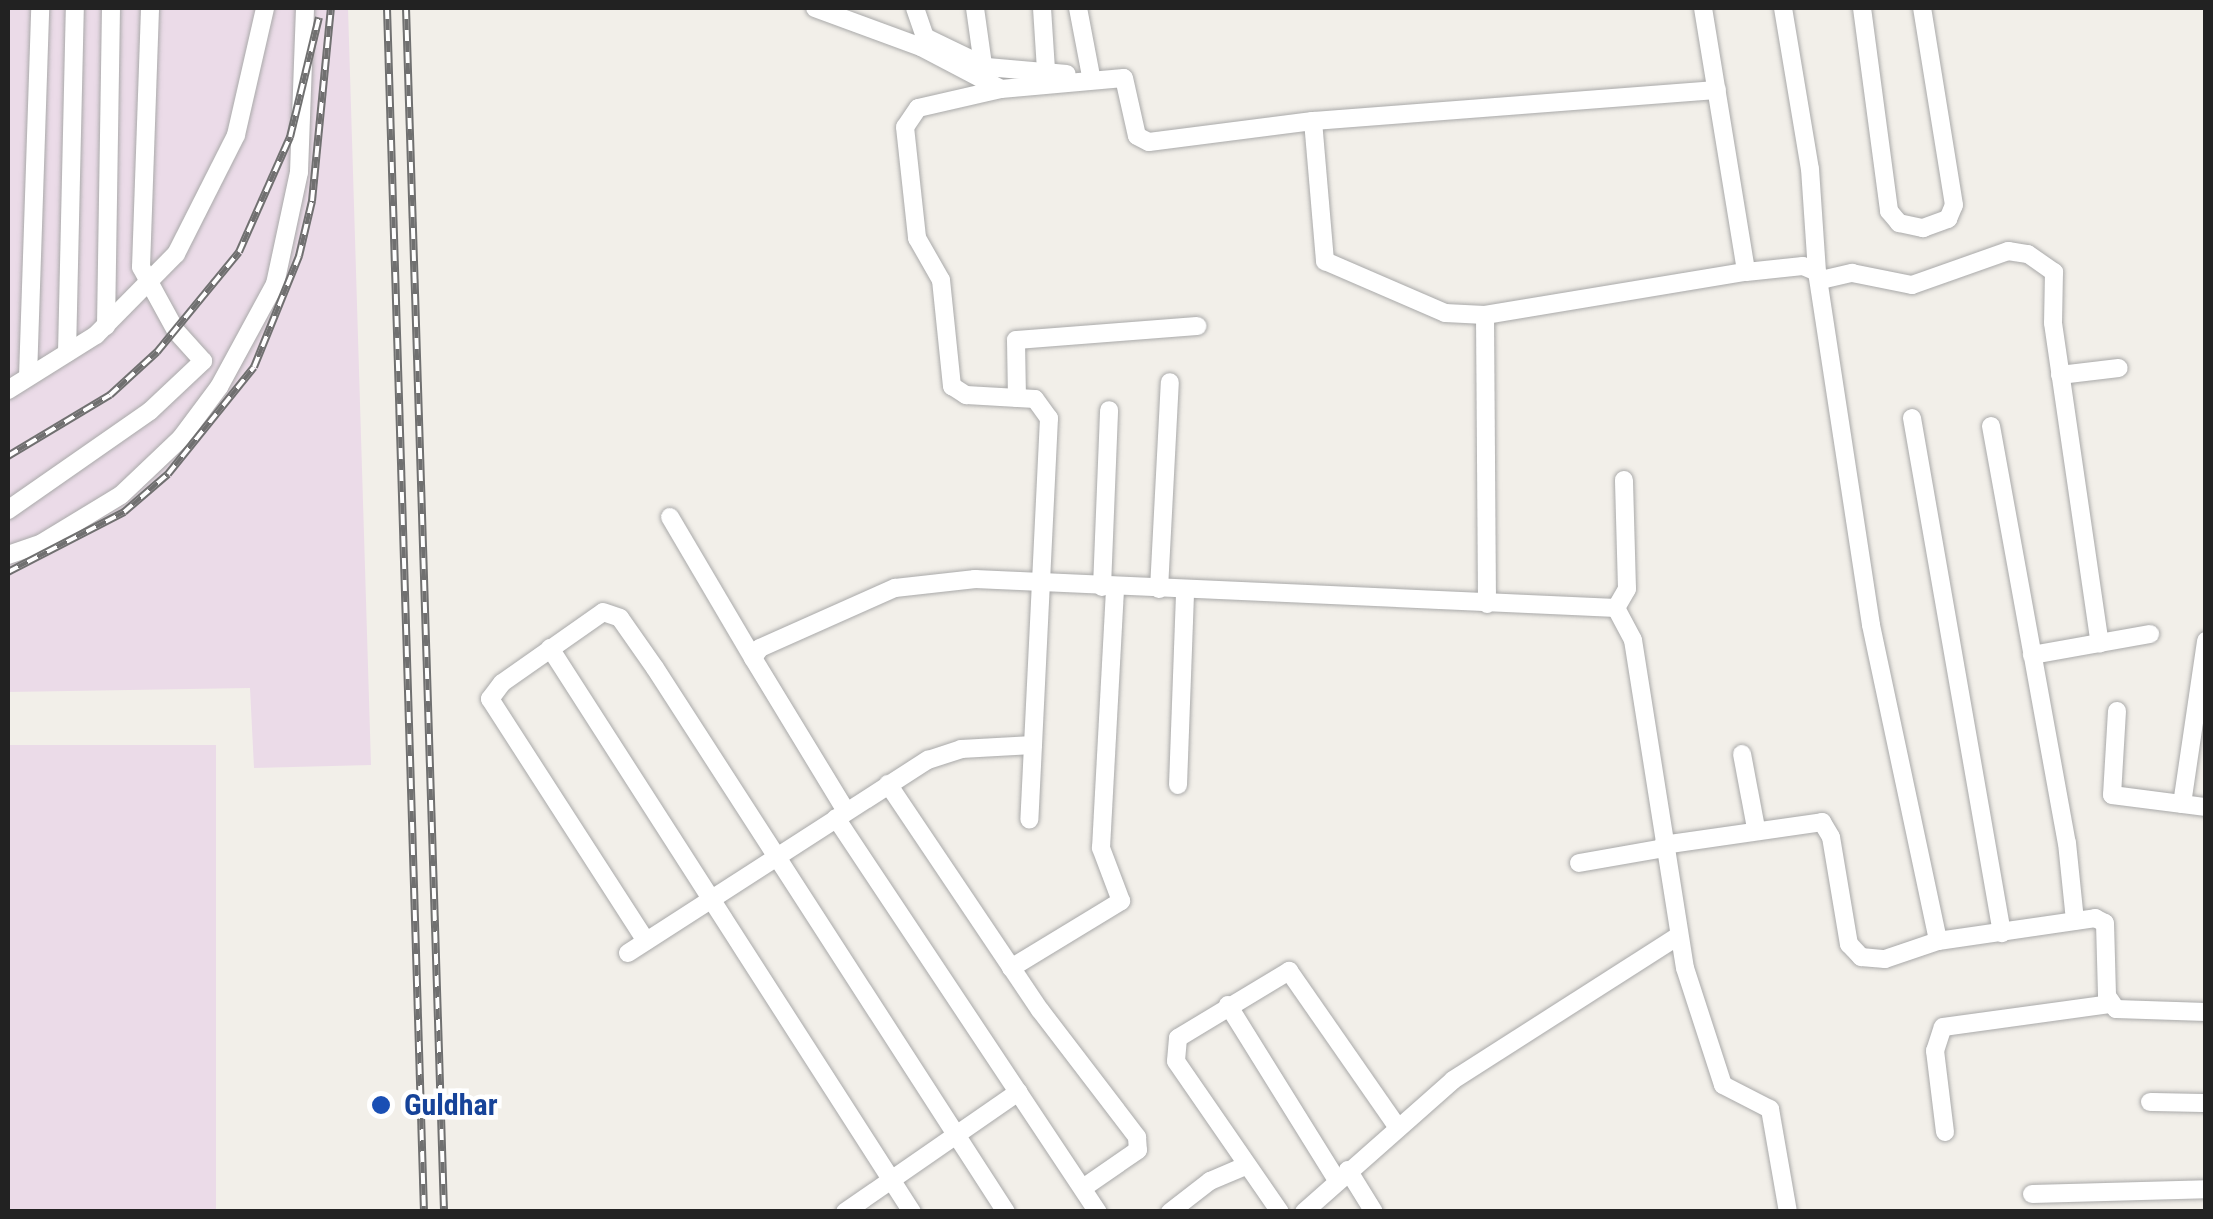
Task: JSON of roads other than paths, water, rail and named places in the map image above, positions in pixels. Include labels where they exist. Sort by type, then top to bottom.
[{"type":"street","points":[[28,377],[40,8]]},
{"type":"street","points":[[67,353],[75,8]]},
{"type":"street","points":[[106,326],[111,8]]},
{"type":"street","points":[[8,510],[150,412],[203,361],[141,268],[150,8]]},
{"type":"street","points":[[8,390],[106,326],[151,286],[176,254],[236,135],[265,8]]},
{"type":"street","points":[[8,555],[42,542],[121,495],[182,438],[218,387],[275,284],[299,172],[305,8]]},
{"type":"street","points":[[815,8],[943,57],[1002,88]]},
{"type":"street","points":[[915,8],[925,37],[1009,74],[1046,70],[1084,77],[1124,78],[1137,136],[1148,142],[1313,121],[1717,90]]},
{"type":"street","points":[[974,8],[984,65]]},
{"type":"street","points":[[1042,8],[1046,70]]},
{"type":"street","points":[[1078,8],[1084,77]]},
{"type":"street","points":[[1703,8],[1746,272]]},
{"type":"street","points":[[1783,8],[1810,168],[1819,276],[1871,625],[1938,942]]},
{"type":"street","points":[[1862,8],[1889,212],[1899,223],[1923,228],[1948,219],[1954,205],[1922,8]]},
{"type":"street","points":[[1029,820],[1048,418],[1036,399],[966,396],[952,386],[941,280],[918,238],[905,126],[918,108],[1002,88],[1084,77]]},
{"type":"street","points":[[1313,121],[1325,261],[1428,308],[1485,315],[1803,266],[1819,276],[1852,273],[1912,284],[2000,252],[2028,254],[2056,277],[2052,315],[2100,644]]},
{"type":"street","points":[[1485,315],[1487,604]]},
{"type":"street","points":[[1017,398],[1016,340],[1197,326]]},
{"type":"street","points":[[2060,375],[2119,368]]},
{"type":"street","points":[[1159,589],[1170,382]]},
{"type":"street","points":[[1011,968],[1121,901],[1100,848],[1109,587],[1110,410]]},
{"type":"street","points":[[1912,418],[2002,933]]},
{"type":"street","points":[[1990,426],[2075,921]]},
{"type":"street","points":[[1616,608],[1626,590],[1624,480]]},
{"type":"street","points":[[670,517],[841,814],[1098,1212]]},
{"type":"street","points":[[753,658],[760,648],[895,588],[975,580],[1616,608]]},
{"type":"street","points":[[1178,785],[1185,591]]},
{"type":"street","points":[[1616,608],[1633,640],[1678,936],[1719,1078],[1731,1091],[1766,1102],[1774,1119],[1788,1212]]},
{"type":"street","points":[[646,941],[490,699],[550,648],[596,616],[615,613],[1006,1212]]},
{"type":"street","points":[[2032,655],[2150,634]]},
{"type":"street","points":[[2182,804],[2198,727],[2206,641]]},
{"type":"street","points":[[550,648],[912,1212]]},
{"type":"street","points":[[2117,711],[2112,796],[2206,807]]},
{"type":"street","points":[[628,954],[888,784],[944,753],[1033,745]]},
{"type":"street","points":[[1742,754],[1756,828]]},
{"type":"street","points":[[888,784],[1011,968],[1140,1143],[1130,1157],[1083,1188]]},
{"type":"street","points":[[1580,863],[1812,820],[1828,828],[1848,944],[1861,957],[1885,959],[1938,942],[2075,921],[2105,923],[2111,1004]]},
{"type":"street","points":[[1304,1212],[1396,1125],[1453,1080],[1678,936]]},
{"type":"street","points":[[1280,1212],[1244,1166],[1174,1053],[1178,1038],[1281,972],[1293,974],[1396,1125]]},
{"type":"street","points":[[1945,1132],[1936,1051],[1943,1027],[2111,1004],[2124,1011],[2206,1012]]},
{"type":"street","points":[[1228,1005],[1342,1175],[1374,1212]]},
{"type":"street","points":[[845,1212],[1018,1092]]},
{"type":"street","points":[[2150,1102],[2206,1104]]},
{"type":"street","points":[[1170,1212],[1210,1180],[1244,1166]]},
{"type":"street","points":[[2032,1194],[2206,1189]]},
{"type":"railway","points":[[8,572],[124,512],[168,474],[254,367],[299,256],[312,201],[331,8]]},
{"type":"railway","points":[[387,8],[424,1212]]},
{"type":"railway","points":[[406,8],[444,1212]]},
{"type":"railway","points":[[8,456],[110,395],[157,352],[239,252],[290,137],[319,17]]},
{"type":"place","name":"Guldhar","points":[[381,1105]]}]
